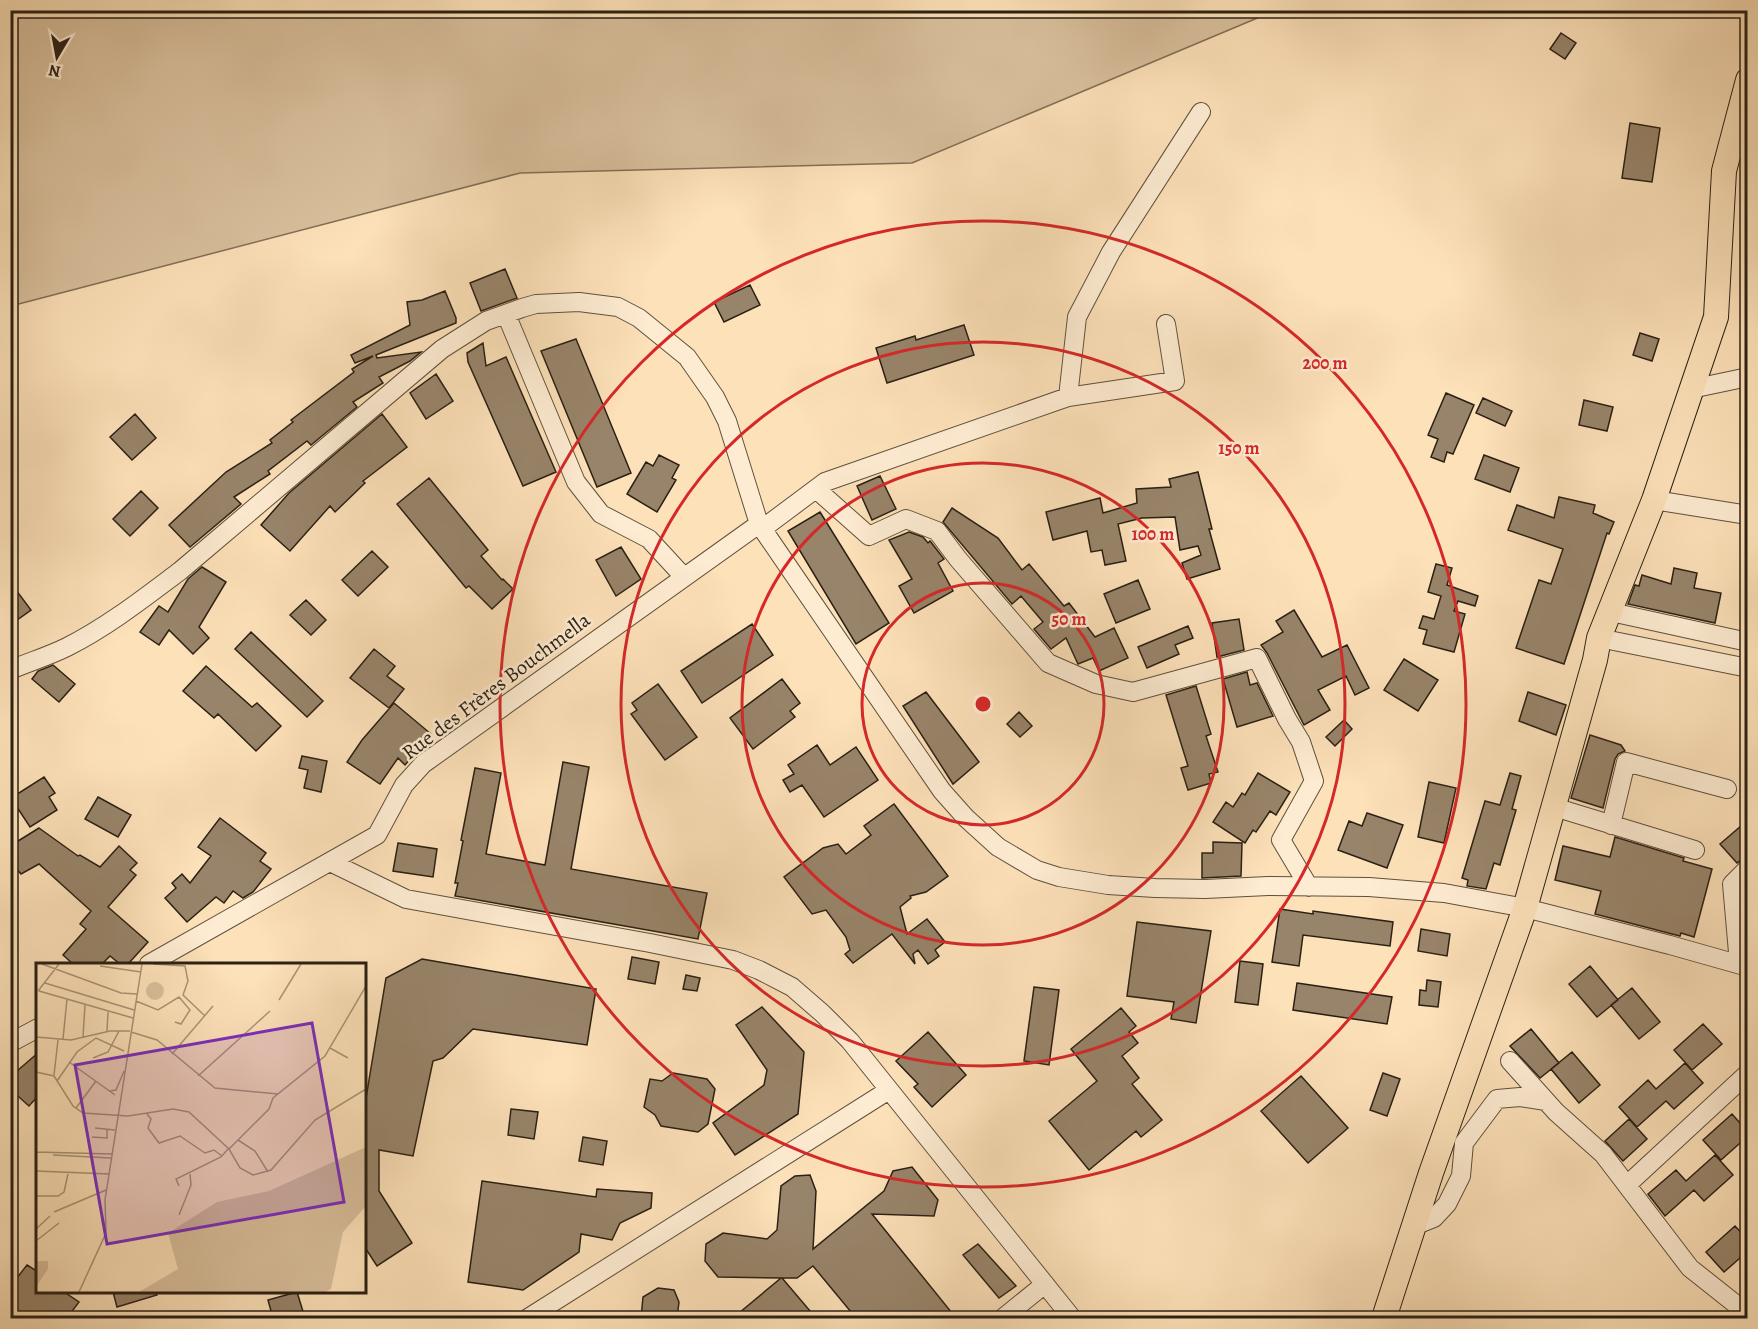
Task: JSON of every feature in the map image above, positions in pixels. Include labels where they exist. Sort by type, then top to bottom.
[{"type":"main road","points":[[1384,1318],[1525,908],[1596,660],[1599,638],[1654,500],[1716,317],[1724,171],[1748,80]]},
{"type":"street","points":[[1068,397],[1077,317],[1111,252],[1201,112]]},
{"type":"street","points":[[10,670],[67,647],[150,594],[442,349],[486,321],[536,304],[579,302],[600,304],[618,307],[639,318],[687,357],[715,397],[727,421],[760,527],[942,790],[966,818],[998,847],[1026,864],[1047,874],[1089,883],[1155,888],[1205,889],[1268,886],[1410,889],[1444,893],[1525,908],[1743,966],[1732,884],[1748,868]]},
{"type":"street","points":[[506,314],[576,482],[601,514],[649,540],[684,577]]},
{"type":"street","name":"Rue des Frères Bouchmella","points":[[151,963],[377,836],[404,785],[423,764],[684,577],[825,482],[1068,397],[1175,381],[1166,324]]},
{"type":"street","points":[[1690,389],[1748,377]]},
{"type":"street","points":[[816,489],[869,536],[906,519],[937,531],[958,559],[1048,663],[1096,684],[1133,692],[1257,658],[1287,719],[1302,742],[1314,781],[1281,840],[1309,887]]},
{"type":"street","points":[[1654,500],[1748,515]]},
{"type":"street","points":[[1611,612],[1748,642]]},
{"type":"street","points":[[1599,638],[1748,668]]},
{"type":"street","points":[[1611,825],[1626,762],[1727,789]]},
{"type":"street","points":[[1554,807],[1695,850]]},
{"type":"street","points":[[330,862],[406,899],[733,960],[784,982],[822,1013],[850,1041],[1072,1318]]},
{"type":"street","points":[[10,1043],[36,1029]]},
{"type":"street","points":[[1510,1061],[1546,1101],[1603,1154],[1690,1268],[1748,1314]]},
{"type":"street","points":[[1628,1184],[1748,1073]]},
{"type":"street","points":[[528,1318],[889,1090]]},
{"type":"street","points":[[1414,1226],[1434,1218],[1448,1204],[1461,1176],[1464,1143],[1497,1099],[1520,1097],[1546,1101]]},
{"type":"street","points":[[1003,1318],[1045,1284]]},
{"type":"shaded area","points":[[11,10],[1274,11],[912,163],[520,173],[11,306]]},
{"type":"building","points":[[1561,33],[1576,43],[1565,59],[1550,49]]},
{"type":"building","points":[[1630,123],[1660,128],[1652,182],[1622,178]]},
{"type":"building","points":[[505,269],[517,298],[481,311],[470,283]]},
{"type":"building","points":[[750,285],[760,305],[724,322],[714,302]]},
{"type":"building","points":[[445,291],[456,323],[376,355],[377,358],[421,352],[410,361],[379,377],[383,383],[353,402],[357,407],[311,445],[307,441],[268,471],[270,474],[234,497],[241,504],[190,547],[169,525],[226,472],[272,443],[270,440],[293,422],[291,420],[354,372],[352,369],[373,356],[355,363],[351,355],[410,325],[407,302],[422,300]]},
{"type":"building","points":[[964,325],[974,355],[887,383],[876,348],[915,336],[916,340]]},
{"type":"building","points":[[1640,333],[1659,339],[1652,361],[1633,355]]},
{"type":"building","points":[[576,339],[631,473],[597,487],[541,351]]},
{"type":"building","points":[[483,343],[486,366],[506,357],[556,472],[523,486],[468,362],[467,353]]},
{"type":"building","points":[[436,374],[453,401],[426,419],[410,393]]},
{"type":"building","points":[[1446,393],[1474,405],[1453,454],[1447,452],[1444,462],[1431,457],[1438,439],[1428,435]]},
{"type":"building","points":[[1483,398],[1512,411],[1505,426],[1476,413]]},
{"type":"building","points":[[1584,400],[1613,407],[1607,431],[1579,425]]},
{"type":"building","points":[[135,414],[156,438],[132,460],[110,437]]},
{"type":"building","points":[[382,414],[407,447],[363,481],[365,483],[335,512],[330,506],[290,551],[261,525],[289,493]]},
{"type":"building","points":[[659,455],[679,465],[672,478],[676,480],[657,512],[627,494],[646,462],[653,466]]},
{"type":"building","points":[[1484,455],[1519,468],[1510,492],[1475,479]]},
{"type":"building","points":[[1198,472],[1212,529],[1209,529],[1220,569],[1187,579],[1182,563],[1201,555],[1198,546],[1180,550],[1175,517],[1142,518],[1118,524],[1126,561],[1105,565],[1102,550],[1091,552],[1087,531],[1053,540],[1046,512],[1100,498],[1103,513],[1137,503],[1136,489],[1171,487],[1169,479]]},
{"type":"building","points":[[880,476],[896,509],[872,520],[857,486]]},
{"type":"building","points":[[429,478],[488,550],[481,556],[513,589],[492,609],[469,586],[466,588],[397,504]]},
{"type":"building","points":[[141,491],[158,508],[130,536],[113,519]]},
{"type":"building","points":[[1559,497],[1595,505],[1593,513],[1614,522],[1609,534],[1607,533],[1564,664],[1516,648],[1539,580],[1551,584],[1563,549],[1508,530],[1517,505],[1554,518]]},
{"type":"building","points":[[952,508],[998,538],[1022,570],[1029,564],[1064,606],[1069,603],[1095,637],[1114,628],[1128,658],[1099,671],[1093,658],[1078,664],[1066,638],[1051,649],[1034,629],[1043,622],[1021,596],[1012,604],[943,522]]},
{"type":"building","points":[[820,512],[889,623],[856,644],[788,531]]},
{"type":"building","points":[[909,532],[923,537],[928,543],[930,541],[944,559],[938,563],[953,591],[914,613],[899,586],[912,579],[889,540]]},
{"type":"building","points":[[621,547],[641,579],[616,596],[596,560]]},
{"type":"building","points":[[372,551],[388,567],[358,596],[342,580]]},
{"type":"building","points":[[1436,564],[1452,568],[1447,585],[1478,596],[1475,606],[1458,601],[1454,611],[1465,614],[1454,652],[1423,644],[1427,630],[1419,628],[1423,616],[1434,619],[1441,596],[1428,592]]},
{"type":"building","points":[[202,567],[226,582],[199,627],[209,638],[193,654],[169,630],[159,645],[140,632],[159,606],[168,612],[188,579]]},
{"type":"building","points":[[1674,568],[1697,573],[1694,588],[1721,593],[1715,623],[1628,604],[1635,585],[1639,586],[1642,575],[1671,584]]},
{"type":"building","points":[[1138,580],[1150,609],[1116,623],[1104,594]]},
{"type":"building","points":[[10,582],[31,610],[10,625]]},
{"type":"building","points":[[306,600],[326,620],[311,635],[290,615]]},
{"type":"building","points":[[1294,610],[1322,657],[1347,645],[1369,688],[1355,695],[1346,676],[1318,690],[1330,710],[1304,725],[1261,645],[1283,632],[1276,621]]},
{"type":"building","points":[[1239,619],[1244,650],[1217,657],[1212,623]]},
{"type":"building","points":[[752,624],[773,655],[702,703],[681,671]]},
{"type":"building","points":[[1188,626],[1193,638],[1175,645],[1179,654],[1147,668],[1138,647]]},
{"type":"building","points":[[251,632],[323,701],[307,717],[235,649]]},
{"type":"building","points":[[374,649],[395,666],[387,676],[404,689],[389,708],[350,678]]},
{"type":"building","points":[[1404,659],[1438,680],[1418,711],[1384,690]]},
{"type":"building","points":[[53,665],[75,684],[59,702],[32,679],[38,671]]},
{"type":"building","points":[[206,666],[252,707],[257,703],[281,726],[256,751],[218,714],[214,718],[183,691]]},
{"type":"building","points":[[1247,672],[1250,685],[1257,683],[1273,716],[1237,727],[1223,679]]},
{"type":"building","points":[[782,679],[800,703],[790,711],[795,717],[753,749],[730,718]]},
{"type":"building","points":[[658,684],[697,737],[665,760],[631,714],[637,710],[632,703]]},
{"type":"building","points":[[1196,686],[1211,734],[1206,736],[1218,772],[1209,774],[1211,783],[1188,790],[1181,768],[1188,766],[1166,695]]},
{"type":"building","points":[[926,692],[979,762],[953,784],[903,706]]},
{"type":"building","points":[[1528,692],[1566,705],[1556,735],[1519,721]]},
{"type":"building","points":[[394,703],[431,734],[405,765],[398,758],[380,784],[347,762],[362,740]]},
{"type":"building","points":[[1019,712],[1032,726],[1020,737],[1007,724]]},
{"type":"building","points":[[1344,720],[1352,729],[1335,746],[1326,737]]},
{"type":"building","points":[[1590,735],[1621,745],[1625,751],[1618,754],[1615,759],[1603,808],[1571,798]]},
{"type":"building","points":[[817,745],[830,765],[856,747],[878,780],[824,817],[802,785],[790,792],[783,780],[794,774],[788,765]]},
{"type":"building","points":[[302,756],[327,761],[321,792],[304,788],[308,770],[299,768]]},
{"type":"building","points":[[563,762],[589,767],[571,869],[707,893],[698,939],[455,896],[458,883],[455,883],[463,841],[461,840],[475,768],[501,773],[486,854],[545,865]]},
{"type":"building","points":[[1258,773],[1290,792],[1276,815],[1270,811],[1256,832],[1253,830],[1245,843],[1213,822],[1226,802],[1233,807],[1242,793],[1245,795]]},
{"type":"building","points":[[1510,773],[1521,776],[1512,809],[1516,810],[1500,865],[1494,863],[1486,889],[1467,886],[1468,880],[1462,878],[1485,801],[1500,805]]},
{"type":"building","points":[[44,777],[55,793],[49,797],[57,810],[30,827],[11,798]]},
{"type":"building","points":[[1429,782],[1456,788],[1444,843],[1418,837]]},
{"type":"building","points":[[98,797],[131,815],[118,837],[85,819]]},
{"type":"building","points":[[894,804],[948,876],[926,892],[910,896],[911,898],[900,907],[907,934],[927,919],[945,942],[935,950],[939,956],[928,964],[918,950],[913,954],[915,964],[892,934],[853,963],[845,954],[850,950],[846,937],[826,910],[812,914],[784,877],[823,848],[838,844],[846,854],[871,835],[864,826]]},
{"type":"building","points":[[1367,813],[1403,825],[1387,868],[1338,850],[1349,821],[1362,826]]},
{"type":"building","points":[[220,818],[266,853],[260,861],[271,869],[253,892],[243,898],[233,891],[224,903],[216,897],[187,922],[165,898],[176,888],[172,883],[182,874],[190,883],[211,856],[198,847]]},
{"type":"building","points":[[1748,820],[1748,856],[1737,863],[1720,844]]},
{"type":"building","points":[[39,828],[78,856],[100,867],[119,846],[137,863],[130,870],[136,875],[108,907],[148,942],[129,963],[119,963],[110,956],[103,963],[72,963],[63,955],[86,929],[80,924],[91,911],[39,864],[21,874],[10,861],[10,846]]},
{"type":"building","points":[[1615,837],[1712,869],[1694,937],[1681,933],[1680,936],[1595,914],[1601,891],[1555,880],[1563,846],[1610,857]]},
{"type":"building","points":[[1213,842],[1242,843],[1241,876],[1202,878],[1202,853],[1213,853]]},
{"type":"building","points":[[398,843],[437,849],[433,877],[393,871]]},
{"type":"building","points":[[1280,909],[1393,922],[1390,946],[1303,935],[1299,966],[1272,962]]},
{"type":"building","points":[[1137,922],[1211,931],[1196,1023],[1171,1019],[1174,1002],[1127,996]]},
{"type":"building","points":[[1421,929],[1450,934],[1447,956],[1418,951]]},
{"type":"building","points":[[632,957],[659,962],[655,984],[628,979]]},
{"type":"building","points":[[422,959],[596,989],[587,1045],[473,1029],[443,1058],[433,1061],[413,1156],[379,1150],[379,1191],[412,1243],[377,1266],[366,1249],[366,1098],[386,978]]},
{"type":"building","points":[[1240,961],[1263,964],[1258,1005],[1235,1002]]},
{"type":"building","points":[[1590,966],[1618,1000],[1597,1017],[1569,984]]},
{"type":"building","points":[[686,975],[700,978],[697,991],[683,989]]},
{"type":"building","points":[[1427,980],[1441,982],[1438,1007],[1419,1005],[1420,990],[1426,991]]},
{"type":"building","points":[[1297,983],[1392,997],[1387,1024],[1293,1010]]},
{"type":"building","points":[[1034,987],[1059,990],[1049,1065],[1024,1061]]},
{"type":"building","points":[[1632,988],[1660,1022],[1639,1039],[1611,1005]]},
{"type":"building","points":[[762,1007],[804,1052],[798,1114],[735,1155],[713,1123],[764,1085],[767,1070],[736,1025]]},
{"type":"building","points":[[1121,1008],[1136,1026],[1129,1032],[1138,1043],[1122,1056],[1139,1078],[1132,1084],[1162,1120],[1141,1137],[1136,1131],[1089,1170],[1049,1121],[1097,1081],[1071,1049]]},
{"type":"building","points":[[1703,1024],[1722,1044],[1692,1070],[1674,1050]]},
{"type":"building","points":[[1531,1029],[1559,1063],[1540,1078],[1510,1046]]},
{"type":"building","points":[[928,1032],[966,1075],[932,1107],[914,1087],[918,1084],[896,1061]]},
{"type":"building","points":[[1572,1052],[1600,1085],[1579,1103],[1551,1069]]},
{"type":"building","points":[[36,1055],[36,1098],[29,1106],[10,1089],[10,1077]]},
{"type":"building","points":[[1685,1063],[1703,1083],[1674,1109],[1666,1101],[1637,1127],[1619,1107],[1648,1080],[1656,1089]]},
{"type":"building","points":[[673,1073],[707,1079],[715,1089],[708,1124],[698,1132],[661,1126],[655,1115],[644,1107],[650,1079],[662,1081]]},
{"type":"building","points":[[1383,1073],[1400,1079],[1387,1116],[1370,1110]]},
{"type":"building","points":[[1301,1076],[1348,1128],[1308,1163],[1261,1111]]},
{"type":"building","points":[[511,1109],[538,1112],[534,1139],[508,1135]]},
{"type":"building","points":[[1732,1114],[1748,1132],[1748,1136],[1721,1160],[1703,1140]]},
{"type":"building","points":[[1629,1119],[1647,1139],[1623,1161],[1605,1141]]},
{"type":"building","points":[[583,1137],[607,1141],[603,1165],[579,1161]]},
{"type":"building","points":[[1715,1155],[1733,1175],[1704,1201],[1694,1190],[1665,1216],[1648,1194],[1676,1170],[1686,1181]]},
{"type":"building","points":[[912,1167],[938,1200],[934,1216],[872,1214],[956,1318],[856,1318],[813,1266],[797,1278],[782,1278],[816,1318],[733,1318],[781,1278],[718,1277],[705,1261],[706,1244],[723,1233],[767,1239],[777,1230],[781,1186],[795,1176],[810,1175],[816,1191],[813,1249],[884,1191],[893,1171]]},
{"type":"building","points":[[482,1181],[596,1197],[597,1189],[652,1193],[651,1208],[620,1223],[612,1240],[581,1234],[579,1252],[523,1290],[468,1282]]},
{"type":"building","points":[[1735,1226],[1748,1240],[1748,1251],[1724,1272],[1706,1252]]},
{"type":"building","points":[[978,1244],[1016,1286],[999,1298],[963,1255]]},
{"type":"building","points":[[27,1265],[36,1271],[36,1293],[66,1293],[79,1302],[67,1318],[10,1318],[10,1287]]},
{"type":"building","points":[[658,1288],[674,1290],[679,1302],[677,1318],[641,1318],[643,1297]]},
{"type":"building","points":[[113,1293],[157,1293],[157,1295],[117,1307]]},
{"type":"building","points":[[297,1293],[305,1318],[273,1318],[268,1300]]}]
